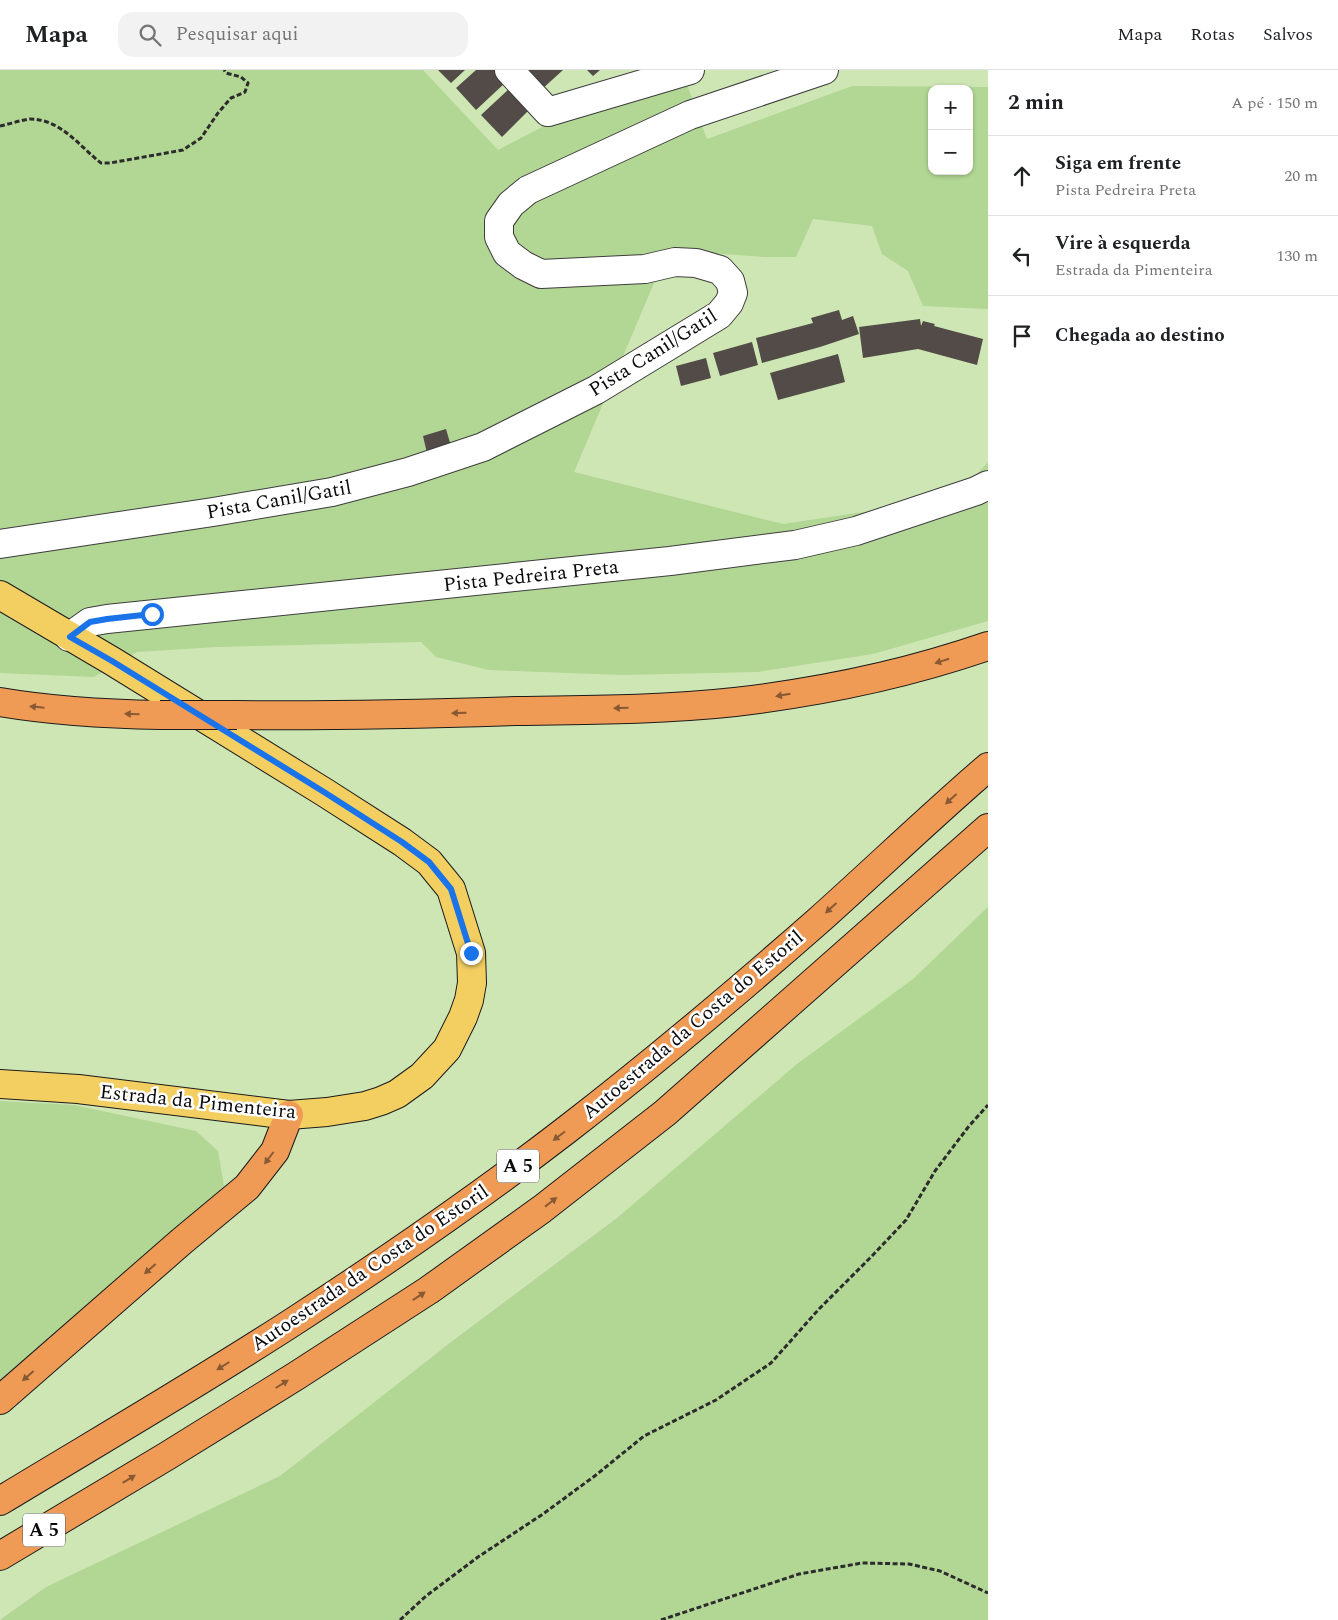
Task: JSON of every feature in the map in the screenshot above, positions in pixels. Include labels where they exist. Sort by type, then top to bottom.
[{"type":"highway","points":[[0,702],[104,714],[160,715],[343,716],[673,706],[734,702],[826,689],[927,666],[988,646]]},
{"type":"highway","name":"Autoestrada da Costa do Estoril","points":[[0,1501],[296,1320],[478,1196],[612,1094],[742,986],[819,920],[988,767]]},
{"type":"highway","name":"A 5","points":[[0,1556],[184,1446],[429,1290],[542,1209],[665,1113],[988,828]]},
{"type":"highway","points":[[0,1400],[182,1241],[248,1187],[275,1151],[289,1114]]},
{"type":"main road","name":"Estrada da Pimenteira","points":[[0,595],[112,661],[324,792],[402,842],[429,862],[451,889],[471,953],[472,983],[462,1017],[447,1049],[422,1076],[397,1094],[365,1106],[327,1112],[289,1114],[78,1089],[0,1084]]},
{"type":"street","points":[[508,70],[548,112],[690,70]]},
{"type":"street","name":"Pista Canil/Gatil","points":[[0,544],[332,492],[408,472],[483,447],[596,390],[719,315],[729,303],[733,293],[730,281],[720,270],[696,264],[675,262],[645,269],[541,274],[523,265],[508,253],[498,237],[499,221],[507,209],[528,190],[690,115],[824,70]]},
{"type":"street","name":"Pista Pedreira Preta","points":[[70,637],[90,622],[107,619],[670,561],[794,545],[856,531],[988,486]]},
{"type":"path","points":[[0,126],[30,120],[52,124],[72,137],[101,163],[182,150],[202,138],[218,113],[231,98],[245,92],[248,83],[240,77],[226,73],[224,70]]},
{"type":"path","points":[[400,1620],[426,1596],[478,1557],[543,1514],[644,1436],[716,1400],[771,1363],[819,1309],[906,1220],[935,1171],[969,1126],[988,1105]]},
{"type":"path","points":[[661,1620],[799,1574],[862,1562],[909,1564],[940,1571],[988,1593]]},
{"type":"green space","points":[[0,70],[988,70],[988,1620],[0,1620]]},
{"type":"green space","points":[[0,70],[423,70],[498,150],[546,125],[685,79],[707,139],[852,86],[928,87],[928,175],[973,175],[973,87],[988,87],[988,309],[923,306],[908,271],[882,254],[872,226],[813,219],[796,257],[765,257],[668,250],[574,472],[783,524],[890,508],[975,476],[988,462],[988,621],[873,654],[758,672],[623,675],[489,670],[436,657],[421,642],[216,647],[137,652],[94,677],[0,673]]},
{"type":"green space","points":[[988,907],[988,1620],[0,1620],[46,1587],[280,1476],[455,1339],[617,1218],[797,1064],[913,979]]},
{"type":"green space","points":[[0,1101],[74,1105],[196,1131],[218,1151],[224,1186],[164,1244],[0,1389]]},
{"type":"building","points":[[438,70],[465,70],[451,83]]},
{"type":"building","points":[[476,70],[494,70],[506,82],[476,110],[456,88]]},
{"type":"building","points":[[522,70],[563,70],[541,90]]},
{"type":"building","points":[[587,70],[600,70],[593,76]]},
{"type":"building","points":[[511,87],[531,108],[502,137],[481,115]]},
{"type":"building","points":[[839,310],[842,320],[853,316],[859,334],[762,363],[756,338],[813,323],[811,318]]},
{"type":"building","points":[[920,319],[921,326],[923,321],[935,324],[934,326],[983,339],[977,365],[918,349],[863,358],[859,327]]},
{"type":"building","points":[[752,342],[758,365],[720,376],[713,353]]},
{"type":"building","points":[[838,354],[845,382],[778,400],[770,373]]},
{"type":"building","points":[[706,358],[711,378],[681,386],[676,366]]},
{"type":"building","points":[[446,429],[451,446],[427,453],[423,436]]},
{"type":"route","points":[[152,614],[90,622],[70,637],[324,792],[402,842],[429,862],[451,889],[471,953]]}]
